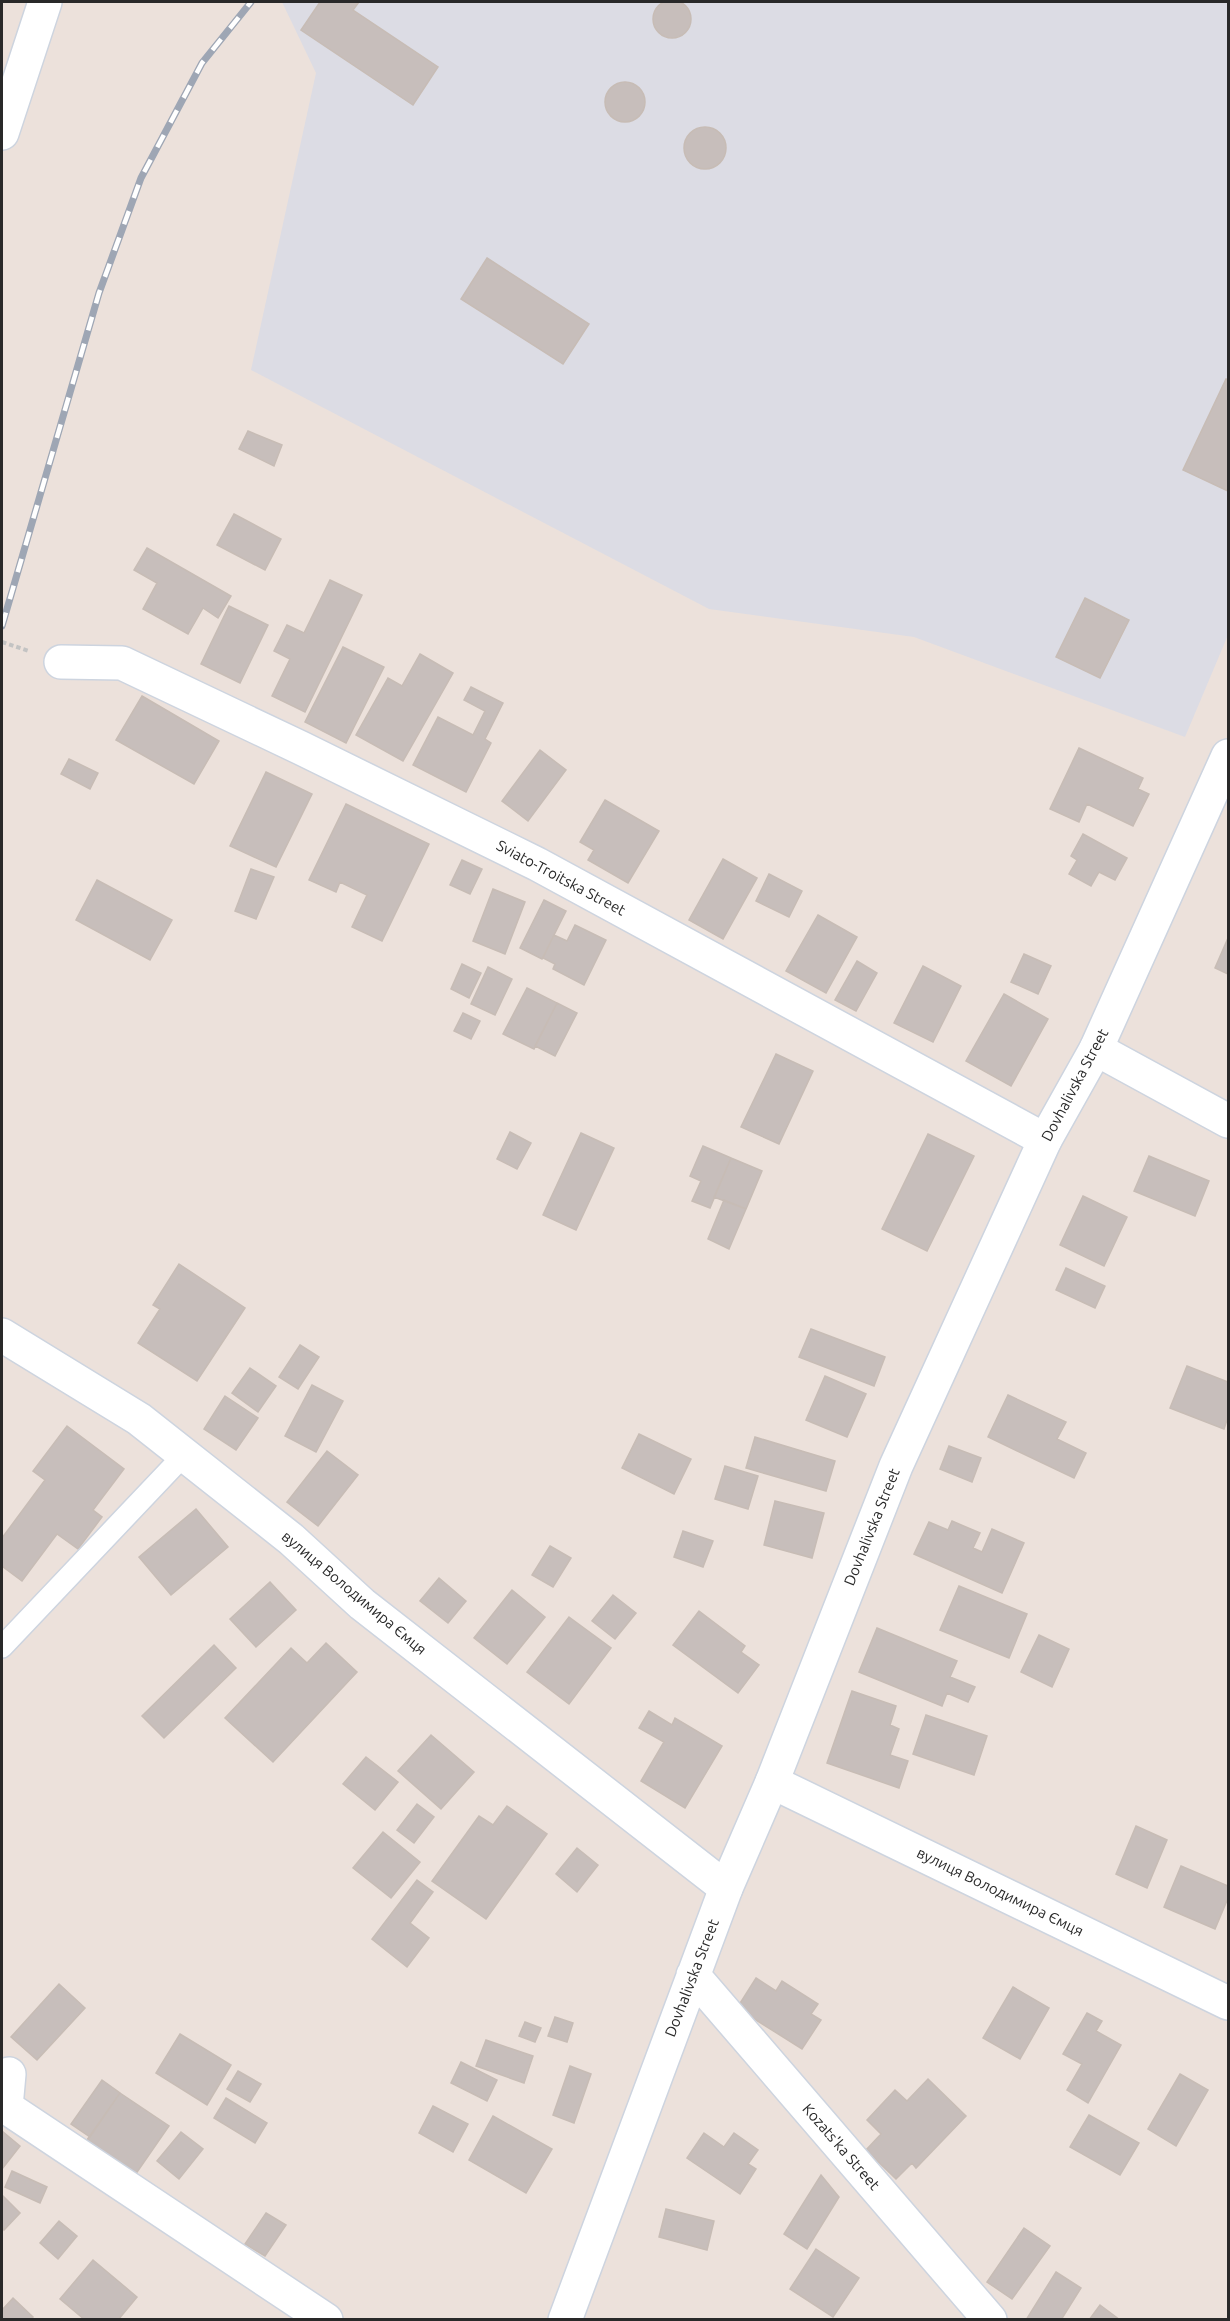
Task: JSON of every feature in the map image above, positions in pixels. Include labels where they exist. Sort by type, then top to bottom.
[{"type":"street","points":[[2,133],[45,2]]},
{"type":"street","name":"Sviato-Troitska Street","points":[[61,662],[123,663],[301,748],[537,864],[1045,1140]]},
{"type":"street","name":"Dovhalivska Street","points":[[565,2319],[726,1888],[772,1782],[896,1466],[1045,1140],[1096,1049],[1228,756]]},
{"type":"street","points":[[1096,1049],[1228,1121]]},
{"type":"street","name":"вулиця Володимира Ємця","points":[[2,1335],[139,1419],[291,1539],[362,1604],[726,1888]]},
{"type":"street","name":"вулиця Володимира Ємця","points":[[772,1782],[1228,2003]]},
{"type":"street","name":"Kozats'ka Street","points":[[693,1975],[990,2319]]},
{"type":"street","points":[[9,2074],[6,2107],[326,2319]]},
{"type":"lane","points":[[2,1647],[184,1455]]},
{"type":"shaded area","points":[[282,2],[1228,2],[1228,635],[1185,737],[914,637],[709,609],[251,370],[316,73]]},
{"type":"building","points":[[672,0],[686,5],[691,19],[686,33],[672,38],[658,33],[653,19],[658,5]]},
{"type":"building","points":[[320,2],[359,2],[353,10],[438,67],[413,105],[301,30]]},
{"type":"building","points":[[625,82],[633,83],[639,88],[644,94],[644,110],[639,116],[633,121],[625,122],[617,121],[611,116],[606,110],[605,102],[606,94],[611,88],[617,83]]},
{"type":"building","points":[[705,127],[720,133],[726,148],[720,163],[705,169],[690,163],[684,148],[690,133]]},
{"type":"building","points":[[487,258],[589,324],[563,364],[461,299]]},
{"type":"building","points":[[1226,379],[1228,380],[1228,491],[1183,470]]},
{"type":"building","points":[[248,431],[282,445],[274,466],[239,449]]},
{"type":"building","points":[[234,514],[281,539],[265,570],[217,545]]},
{"type":"building","points":[[147,548],[231,596],[218,618],[203,608],[188,634],[143,609],[157,583],[134,570]]},
{"type":"building","points":[[330,580],[362,595],[305,712],[272,696],[290,659],[274,651],[287,625],[304,633]]},
{"type":"building","points":[[1085,598],[1129,620],[1100,678],[1056,657]]},
{"type":"building","points":[[229,606],[268,625],[240,683],[201,664]]},
{"type":"building","points":[[343,647],[384,667],[346,743],[305,722]]},
{"type":"building","points":[[420,654],[453,673],[403,761],[356,735],[388,678],[402,686]]},
{"type":"building","points":[[471,687],[503,703],[485,739],[491,743],[466,792],[413,765],[438,717],[473,735],[485,711],[464,700]]},
{"type":"building","points":[[142,696],[219,741],[194,784],[116,740]]},
{"type":"building","points":[[1079,748],[1143,778],[1138,789],[1149,794],[1133,826],[1087,804],[1079,822],[1050,809]]},
{"type":"building","points":[[540,750],[566,770],[528,821],[502,801]]},
{"type":"building","points":[[69,759],[98,773],[90,789],[61,774]]},
{"type":"building","points":[[266,772],[312,794],[276,867],[230,846]]},
{"type":"building","points":[[605,800],[659,831],[628,883],[588,860],[594,850],[580,842]]},
{"type":"building","points":[[346,804],[429,844],[382,941],[352,927],[367,895],[340,882],[336,892],[309,880]]},
{"type":"building","points":[[1083,834],[1127,858],[1115,880],[1099,872],[1091,886],[1069,874],[1077,860],[1071,856]]},
{"type":"building","points":[[723,859],[757,878],[723,939],[689,920]]},
{"type":"building","points":[[462,860],[482,869],[470,894],[450,885]]},
{"type":"building","points":[[251,869],[274,877],[256,919],[235,911]]},
{"type":"building","points":[[769,874],[802,891],[789,917],[756,901]]},
{"type":"building","points":[[97,880],[172,920],[150,960],[76,920]]},
{"type":"building","points":[[493,889],[525,902],[505,954],[473,941]]},
{"type":"building","points":[[544,900],[566,911],[542,959],[520,948]]},
{"type":"building","points":[[818,915],[857,937],[826,993],[786,971]]},
{"type":"building","points":[[575,925],[606,940],[584,985],[553,969],[555,964],[543,958],[554,935],[567,941]]},
{"type":"building","points":[[1228,938],[1228,974],[1215,968]]},
{"type":"building","points":[[1024,954],[1051,966],[1038,994],[1011,982]]},
{"type":"building","points":[[857,961],[877,973],[856,1011],[835,1000]]},
{"type":"building","points":[[462,964],[481,973],[469,998],[451,989]]},
{"type":"building","points":[[923,966],[961,986],[933,1042],[894,1023]]},
{"type":"building","points":[[488,967],[512,979],[495,1015],[471,1004]]},
{"type":"building","points":[[527,988],[557,1003],[534,1049],[503,1034]]},
{"type":"building","points":[[1004,994],[1048,1019],[1011,1086],[966,1061]]},
{"type":"building","points":[[557,1003],[577,1013],[555,1056],[535,1046]]},
{"type":"building","points":[[463,1013],[480,1021],[471,1039],[454,1031]]},
{"type":"building","points":[[776,1054],[813,1071],[779,1144],[741,1127]]},
{"type":"building","points":[[510,1132],[531,1143],[517,1169],[497,1159]]},
{"type":"building","points":[[581,1133],[614,1148],[576,1230],[543,1215]]},
{"type":"building","points":[[928,1134],[974,1156],[927,1251],[882,1229]]},
{"type":"building","points":[[703,1146],[731,1158],[710,1208],[692,1201],[701,1181],[690,1176]]},
{"type":"building","points":[[1149,1156],[1209,1181],[1195,1216],[1134,1191]]},
{"type":"building","points":[[731,1158],[762,1171],[746,1209],[714,1197]]},
{"type":"building","points":[[1083,1196],[1127,1217],[1104,1266],[1060,1245]]},
{"type":"building","points":[[724,1200],[746,1209],[729,1249],[708,1239]]},
{"type":"building","points":[[179,1264],[245,1308],[197,1381],[138,1343],[160,1309],[153,1305]]},
{"type":"building","points":[[1066,1268],[1105,1286],[1095,1308],[1056,1290]]},
{"type":"building","points":[[811,1329],[885,1357],[874,1386],[799,1357]]},
{"type":"building","points":[[300,1345],[319,1357],[298,1389],[279,1377]]},
{"type":"building","points":[[1187,1366],[1228,1382],[1228,1417],[1224,1429],[1170,1408]]},
{"type":"building","points":[[250,1368],[276,1386],[258,1412],[232,1393]]},
{"type":"building","points":[[825,1376],[866,1394],[847,1437],[806,1420]]},
{"type":"building","points":[[312,1385],[343,1401],[316,1452],[285,1436]]},
{"type":"building","points":[[1008,1395],[1066,1422],[1057,1439],[1086,1453],[1074,1478],[988,1437]]},
{"type":"building","points":[[225,1396],[258,1418],[236,1450],[204,1429]]},
{"type":"building","points":[[67,1426],[124,1469],[93,1510],[102,1517],[78,1549],[57,1534],[22,1581],[2,1566],[2,1538],[45,1480],[33,1471]]},
{"type":"building","points":[[639,1434],[691,1459],[674,1494],[622,1468]]},
{"type":"building","points":[[755,1437],[835,1461],[826,1491],[746,1468]]},
{"type":"building","points":[[949,1446],[981,1458],[972,1482],[940,1469]]},
{"type":"building","points":[[327,1451],[358,1475],[318,1526],[287,1502]]},
{"type":"building","points":[[725,1466],[758,1476],[748,1509],[715,1499]]},
{"type":"building","points":[[775,1501],[824,1513],[812,1558],[764,1545]]},
{"type":"building","points":[[196,1509],[228,1547],[171,1595],[139,1557]]},
{"type":"building","points":[[952,1521],[980,1533],[973,1548],[982,1552],[992,1529],[1024,1543],[1002,1593],[914,1554],[929,1522],[948,1530]]},
{"type":"building","points":[[683,1531],[713,1541],[703,1567],[674,1557]]},
{"type":"building","points":[[550,1546],[571,1558],[553,1587],[532,1575]]},
{"type":"building","points":[[439,1578],[466,1601],[448,1623],[420,1601]]},
{"type":"building","points":[[270,1582],[296,1610],[256,1647],[230,1619]]},
{"type":"building","points":[[959,1586],[1027,1614],[1009,1658],[940,1630]]},
{"type":"building","points":[[512,1590],[545,1617],[507,1664],[474,1638]]},
{"type":"building","points":[[613,1595],[636,1613],[615,1639],[592,1621]]},
{"type":"building","points":[[699,1611],[745,1646],[741,1652],[759,1665],[738,1693],[673,1645]]},
{"type":"building","points":[[569,1617],[611,1648],[569,1704],[527,1672]]},
{"type":"building","points":[[877,1628],[957,1661],[950,1677],[975,1687],[968,1702],[947,1693],[942,1706],[859,1672]]},
{"type":"building","points":[[1039,1635],[1069,1649],[1052,1687],[1021,1672]]},
{"type":"building","points":[[326,1643],[357,1672],[273,1762],[225,1718],[291,1648],[307,1663]]},
{"type":"building","points":[[214,1645],[236,1668],[164,1738],[142,1716]]},
{"type":"building","points":[[852,1691],[896,1706],[890,1725],[899,1729],[890,1755],[908,1761],[899,1788],[827,1763]]},
{"type":"building","points":[[649,1711],[672,1725],[675,1718],[722,1746],[685,1808],[641,1781],[664,1742],[639,1728]]},
{"type":"building","points":[[926,1715],[987,1736],[974,1775],[913,1754]]},
{"type":"building","points":[[431,1735],[474,1772],[441,1809],[398,1771]]},
{"type":"building","points":[[366,1757],[398,1782],[375,1810],[343,1784]]},
{"type":"building","points":[[417,1804],[434,1817],[414,1843],[397,1830]]},
{"type":"building","points":[[507,1806],[547,1834],[486,1919],[432,1881],[479,1816],[493,1825]]},
{"type":"building","points":[[1136,1826],[1167,1840],[1147,1888],[1116,1874]]},
{"type":"building","points":[[383,1832],[420,1862],[391,1898],[353,1868]]},
{"type":"building","points":[[577,1848],[598,1865],[577,1892],[556,1874]]},
{"type":"building","points":[[1181,1866],[1228,1886],[1228,1898],[1215,1929],[1164,1907]]},
{"type":"building","points":[[417,1880],[433,1892],[410,1923],[429,1938],[407,1967],[372,1939]]},
{"type":"building","points":[[756,1978],[776,1991],[782,1981],[818,2004],[811,2014],[821,2020],[802,2049],[737,2008]]},
{"type":"building","points":[[59,1984],[85,2008],[37,2060],[11,2037]]},
{"type":"building","points":[[1013,1987],[1049,2008],[1020,2059],[983,2038]]},
{"type":"building","points":[[1087,2013],[1102,2021],[1096,2031],[1121,2045],[1088,2103],[1067,2090],[1082,2064],[1063,2054]]},
{"type":"building","points":[[555,2017],[573,2023],[567,2042],[548,2036]]},
{"type":"building","points":[[525,2022],[541,2028],[535,2042],[519,2036]]},
{"type":"building","points":[[180,2034],[231,2065],[207,2105],[156,2073]]},
{"type":"building","points":[[486,2040],[533,2056],[524,2083],[476,2066]]},
{"type":"building","points":[[461,2062],[497,2080],[487,2101],[451,2083]]},
{"type":"building","points":[[570,2066],[591,2074],[574,2123],[553,2115]]},
{"type":"building","points":[[238,2071],[261,2084],[250,2102],[227,2089]]},
{"type":"building","points":[[1180,2074],[1208,2090],[1176,2146],[1148,2129]]},
{"type":"building","points":[[928,2079],[966,2116],[916,2168],[912,2163],[896,2179],[866,2150],[881,2134],[867,2120],[895,2090],[907,2101]]},
{"type":"building","points":[[102,2080],[120,2093],[90,2137],[71,2124]]},
{"type":"building","points":[[120,2093],[169,2126],[133,2178],[84,2144]]},
{"type":"building","points":[[226,2098],[267,2123],[255,2143],[214,2118]]},
{"type":"building","points":[[433,2106],[468,2124],[453,2152],[419,2133]]},
{"type":"building","points":[[1089,2115],[1139,2143],[1120,2175],[1070,2147]]},
{"type":"building","points":[[493,2116],[552,2149],[526,2193],[469,2160]]},
{"type":"building","points":[[2,2131],[20,2146],[2,2169]]},
{"type":"building","points":[[181,2132],[203,2149],[179,2179],[157,2161]]},
{"type":"building","points":[[704,2133],[724,2147],[734,2133],[758,2150],[748,2164],[756,2169],[740,2194],[687,2158]]},
{"type":"building","points":[[12,2171],[47,2187],[40,2203],[5,2187]]},
{"type":"building","points":[[821,2175],[839,2197],[807,2249],[784,2234]]},
{"type":"building","points":[[2,2195],[20,2213],[4,2230],[2,2227]]},
{"type":"building","points":[[666,2209],[714,2221],[707,2250],[659,2237]]},
{"type":"building","points":[[266,2213],[286,2225],[265,2256],[245,2244]]},
{"type":"building","points":[[59,2221],[77,2236],[58,2259],[40,2243]]},
{"type":"building","points":[[1024,2228],[1050,2246],[1012,2299],[987,2282]]},
{"type":"building","points":[[816,2249],[859,2278],[833,2317],[790,2289]]},
{"type":"building","points":[[93,2260],[137,2297],[118,2320],[85,2320],[60,2299]]},
{"type":"building","points":[[1056,2272],[1081,2288],[1061,2320],[1026,2320]]},
{"type":"building","points":[[13,2298],[33,2317],[30,2320],[2,2320],[2,2310]]},
{"type":"building","points":[[1100,2305],[1120,2320],[1089,2320]]},
{"type":"railway","points":[[2,626],[99,293],[141,178],[202,63],[251,2]]}]
